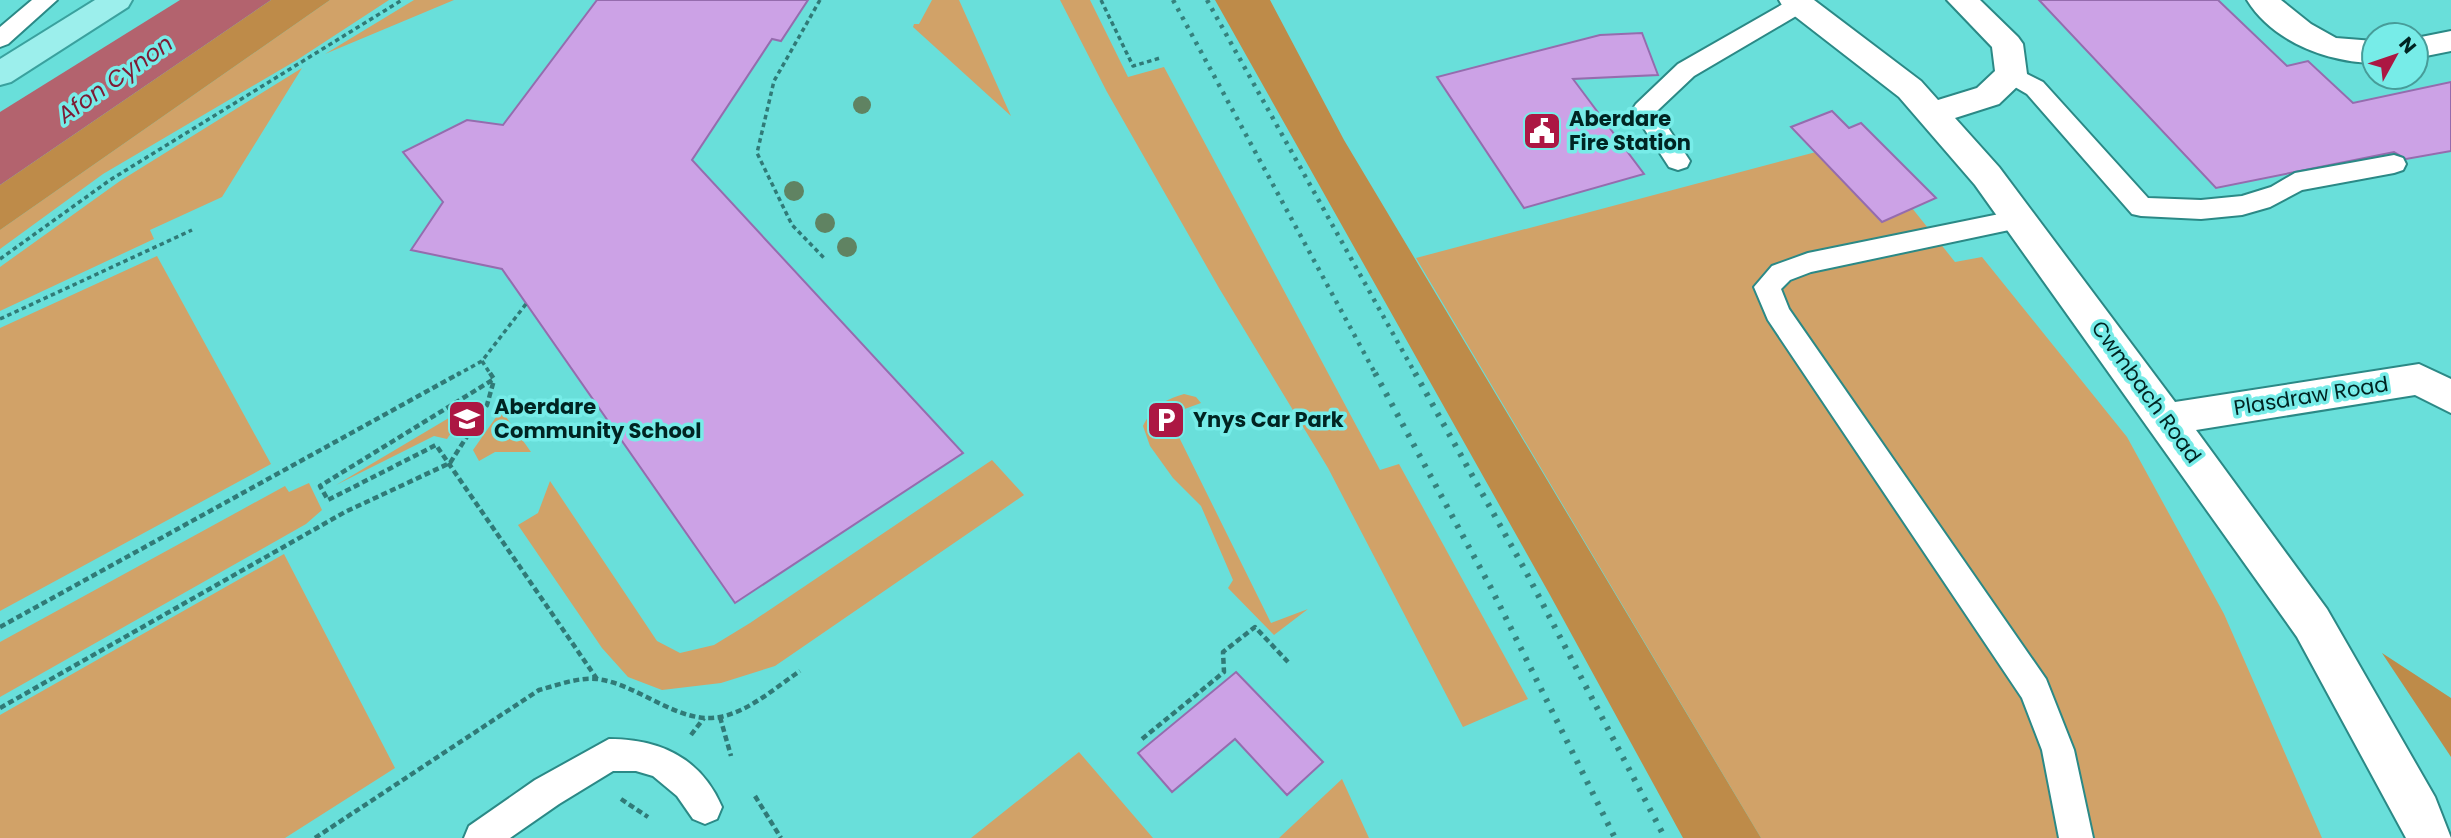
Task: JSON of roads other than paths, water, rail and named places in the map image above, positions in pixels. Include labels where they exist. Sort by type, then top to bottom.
[{"type":"main road","points":[[0,74],[117,0]]},
{"type":"street","points":[[1932,114],[1989,96],[2011,74],[2007,44],[1962,0]]},
{"type":"street","points":[[2262,0],[2302,34],[2342,53],[2360,52]]},
{"type":"street","name":"Cwmbach Road","points":[[1797,2],[1910,89],[1987,176],[2166,419],[2312,624],[2419,813],[2429,838]]},
{"type":"street","points":[[2430,45],[2451,41]]},
{"type":"street","name":"Plasdraw Road","points":[[2166,419],[2419,379],[2451,397]]},
{"type":"lane","points":[[0,39],[46,0]]},
{"type":"lane","points":[[1678,161],[1644,110],[1686,70],[1797,2]]},
{"type":"lane","points":[[2011,74],[2035,88],[2141,207],[2187,210],[2248,203],[2284,192],[2295,182],[2394,164]]},
{"type":"lane","points":[[2019,219],[1808,263],[1781,273],[1767,287],[1777,313],[2035,690],[2057,750],[2076,838]]},
{"type":"lane","points":[[481,838],[547,792],[609,755],[636,755],[662,763],[689,784],[705,807]]},
{"type":"water","name":"Afon Cynon","points":[[180,0],[271,0],[0,185],[0,112]]},
{"type":"railway","points":[[1173,0],[1376,375]]},
{"type":"railway","points":[[1207,0],[1416,375]]},
{"type":"railway","points":[[1375,373],[1491,588],[1615,838]]},
{"type":"railway","points":[[1415,373],[1525,570],[1665,838]]},
{"type":"place","name":"Aberdare Fire Station","points":[[1542,131]]},
{"type":"place","name":"Aberdare Community School","points":[[467,419]]},
{"type":"place","name":"Ynys Car Park","points":[[1166,420]]}]
